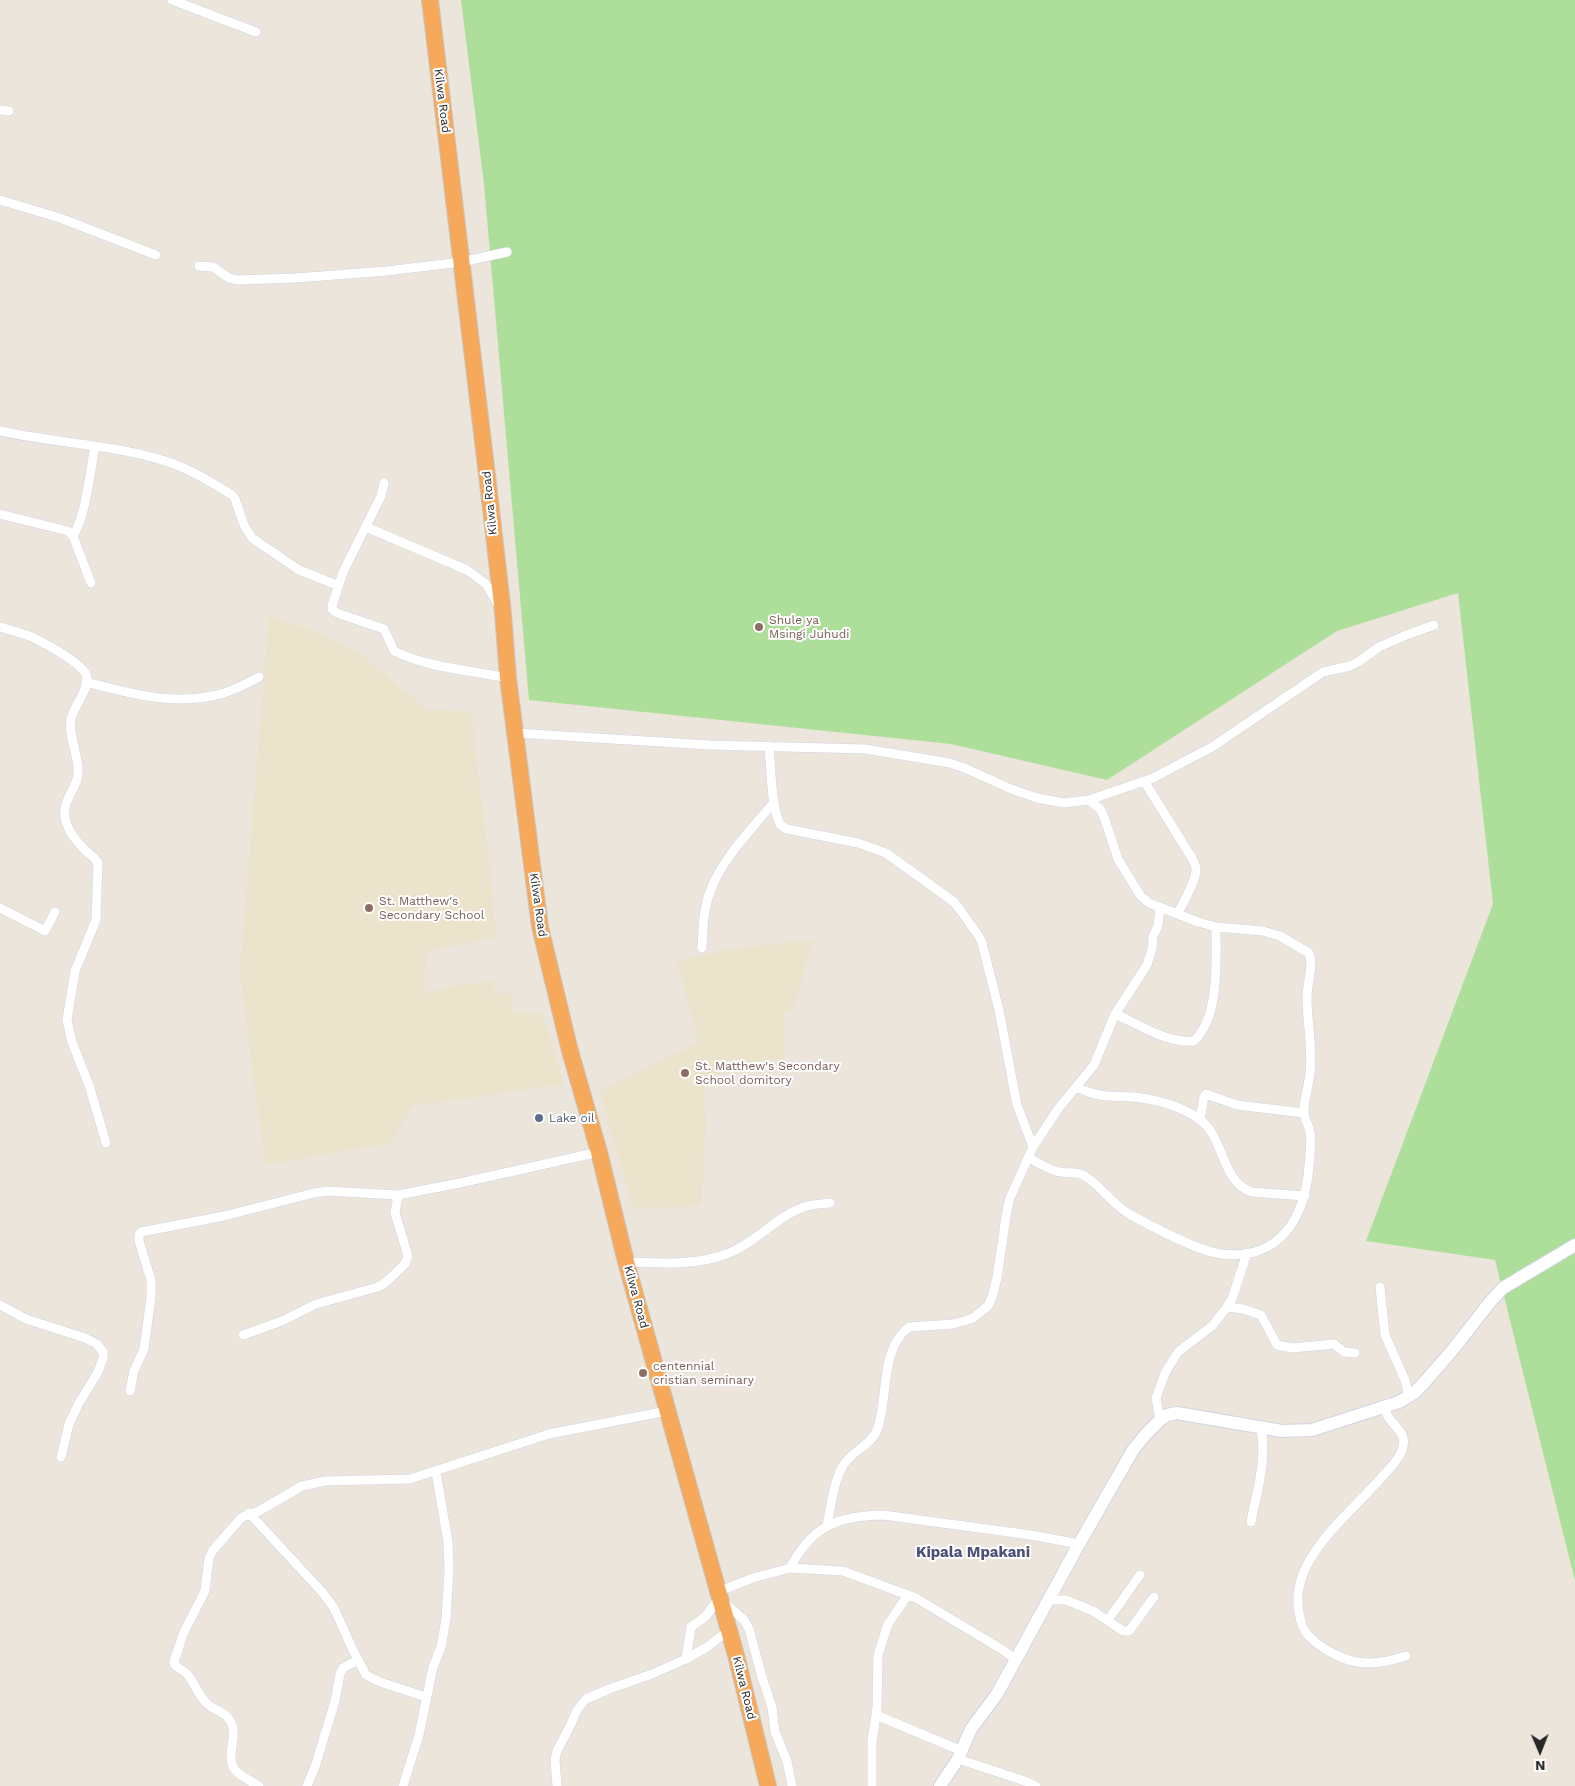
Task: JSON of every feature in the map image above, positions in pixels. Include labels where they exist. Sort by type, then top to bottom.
[{"type":"highway","name":"Kilwa Road","points":[[430,0],[503,613],[508,678],[540,927],[570,1051],[599,1152],[626,1262],[728,1631],[768,1786]]},
{"type":"main road","points":[[940,1786],[960,1755],[971,1729],[997,1694],[1133,1450],[1160,1420],[1167,1415],[1177,1413],[1282,1431],[1312,1430],[1399,1402],[1422,1385],[1450,1353],[1491,1300],[1503,1288],[1575,1245]]},
{"type":"street","points":[[172,0],[256,32]]},
{"type":"street","points":[[0,200],[60,218],[156,256]]},
{"type":"street","points":[[199,266],[212,267],[234,280],[248,280],[387,271],[461,262],[507,252]]},
{"type":"street","points":[[0,431],[150,457],[194,472],[232,495],[244,525],[252,538],[299,570],[338,585]]},
{"type":"street","points":[[73,536],[78,530],[95,446]]},
{"type":"street","points":[[384,483],[381,496],[338,585],[331,607],[334,611],[384,629],[394,651],[416,660],[446,668],[508,678]]},
{"type":"street","points":[[0,514],[68,532],[73,536],[90,583]]},
{"type":"street","points":[[366,527],[475,575],[486,584],[503,613]]},
{"type":"street","points":[[515,733],[710,745],[855,748],[910,755],[960,766],[1011,790],[1037,798],[1064,803],[1089,800],[1153,778],[1212,747],[1323,672],[1350,666],[1379,647],[1434,625]]},
{"type":"street","points":[[0,627],[33,638],[71,660],[84,669],[86,674],[86,682],[71,720],[78,776],[67,800],[65,818],[74,836],[84,849],[96,858],[98,863],[96,920],[75,971],[67,1020],[72,1042],[90,1088],[106,1143]]},
{"type":"street","points":[[86,682],[149,697],[174,699],[224,693],[259,677]]},
{"type":"street","points":[[769,746],[774,802],[779,823],[782,827],[858,843],[886,853],[954,902],[970,923],[982,943],[999,1010],[1017,1105],[1033,1147]]},
{"type":"street","points":[[1144,781],[1196,867],[1196,873],[1184,903],[1177,914]]},
{"type":"street","points":[[1029,1158],[1057,1172],[1074,1172],[1085,1176],[1130,1214],[1192,1244],[1220,1254],[1257,1251],[1281,1238],[1295,1221],[1305,1196],[1311,1146],[1310,1132],[1304,1113],[1310,1073],[1311,1048],[1307,999],[1311,971],[1309,953],[1280,936],[1263,930],[1216,927],[1148,903],[1140,895],[1118,859],[1100,809],[1089,800]]},
{"type":"street","points":[[702,948],[704,912],[716,876],[774,802]]},
{"type":"street","points":[[0,908],[45,931],[55,912]]},
{"type":"street","points":[[827,1525],[841,1469],[854,1453],[876,1433],[884,1406],[890,1357],[901,1336],[909,1327],[953,1324],[973,1318],[988,1306],[997,1278],[1010,1198],[1033,1147],[1058,1109],[1094,1065],[1115,1014],[1147,965],[1152,950],[1153,936],[1158,926],[1160,908]]},
{"type":"street","points":[[1115,1014],[1168,1038],[1186,1042],[1194,1041],[1204,1030],[1210,1013],[1216,973],[1216,927]]},
{"type":"street","points":[[1076,1088],[1097,1094],[1149,1099],[1180,1109],[1200,1119],[1214,1136],[1230,1176],[1242,1189],[1251,1192],[1305,1196]]},
{"type":"street","points":[[1200,1119],[1206,1094],[1237,1105],[1304,1113]]},
{"type":"street","points":[[130,1390],[134,1371],[144,1349],[151,1297],[151,1280],[139,1241],[140,1232],[224,1216],[322,1192],[398,1195],[599,1152]]},
{"type":"street","points":[[243,1335],[282,1321],[316,1304],[378,1287],[397,1273],[405,1264],[408,1256],[395,1213],[398,1195]]},
{"type":"street","points":[[626,1262],[668,1263],[710,1259],[729,1253],[744,1245],[786,1216],[803,1207],[830,1203]]},
{"type":"street","points":[[1160,1420],[1156,1398],[1165,1373],[1171,1362],[1184,1347],[1219,1319],[1228,1307],[1247,1253]]},
{"type":"street","points":[[1380,1287],[1385,1335],[1405,1380],[1409,1396]]},
{"type":"street","points":[[0,1304],[26,1319],[85,1338],[97,1344],[103,1352],[98,1372],[69,1424],[61,1457]]},
{"type":"street","points":[[1228,1307],[1243,1309],[1261,1315],[1278,1346],[1292,1348],[1334,1344],[1344,1352],[1355,1353]]},
{"type":"street","points":[[1385,1406],[1388,1417],[1402,1433],[1403,1449],[1398,1459],[1370,1492],[1333,1530],[1310,1558],[1299,1587],[1297,1603],[1306,1634],[1327,1650],[1343,1658],[1358,1662],[1375,1663],[1406,1656]]},
{"type":"street","points":[[259,1786],[241,1776],[231,1764],[234,1736],[229,1718],[204,1701],[190,1677],[177,1668],[174,1662],[183,1634],[205,1591],[209,1558],[213,1550],[242,1517],[259,1511],[302,1486],[325,1482],[410,1479],[549,1434],[668,1411]]},
{"type":"street","points":[[1251,1522],[1261,1471],[1264,1442],[1261,1428]]},
{"type":"street","points":[[403,1786],[418,1735],[433,1667],[444,1634],[450,1570],[448,1542],[436,1472]]},
{"type":"street","points":[[249,1514],[323,1593],[334,1608],[366,1675],[372,1679],[426,1697]]},
{"type":"street","points":[[790,1568],[804,1546],[827,1525],[857,1517],[883,1516],[1031,1534],[1079,1544]]},
{"type":"street","points":[[686,1658],[691,1627],[706,1616],[718,1595],[753,1578],[790,1568],[843,1571],[916,1598],[1004,1650],[1015,1659]]},
{"type":"street","points":[[1108,1620],[1140,1575]]},
{"type":"street","points":[[718,1595],[744,1620],[749,1629],[772,1707],[775,1732],[787,1760],[792,1786]]},
{"type":"street","points":[[872,1786],[872,1740],[876,1715],[880,1648],[888,1624],[908,1595]]},
{"type":"street","points":[[1049,1600],[1066,1600],[1093,1611],[1123,1632],[1129,1631],[1154,1596]]},
{"type":"street","points":[[557,1786],[555,1759],[557,1751],[581,1704],[595,1694],[652,1674],[686,1658],[708,1647],[728,1631]]},
{"type":"street","points":[[307,1786],[315,1767],[335,1701],[340,1674],[343,1668],[358,1660]]},
{"type":"street","points":[[876,1715],[960,1755],[1024,1783],[1036,1786]]},
{"type":"shaded area","name":"St. Matthew's Secondary School","points":[[269,616],[314,630],[359,653],[426,709],[471,712],[496,937],[427,951],[423,994],[452,986],[494,980],[495,995],[510,991],[514,1013],[541,1013],[564,1084],[413,1106],[390,1143],[265,1165],[240,972]]},
{"type":"shaded area","name":"St. Matthew's Secondary School domitory","points":[[814,939],[793,1009],[784,1014],[784,1059],[762,1060],[761,1073],[712,1074],[711,1080],[704,1088],[706,1124],[701,1205],[634,1208],[600,1091],[699,1043],[677,961],[726,950]]},
{"type":"green space","points":[[461,0],[1575,0],[1575,1581],[1495,1260],[1366,1241],[1493,904],[1458,593],[1337,631],[1107,780],[951,744],[529,700],[484,184]]},
{"type":"place","name":"Shule ya Msingi Juhudi","points":[[759,627]]},
{"type":"place","name":"St. Matthew's Secondary School","points":[[369,908]]},
{"type":"place","name":"St. Matthew's Secondary School domitory","points":[[685,1073]]},
{"type":"place","name":"Lake oil","points":[[539,1118]]},
{"type":"place","name":"centennial cristian seminary","points":[[643,1373]]},
{"type":"district","name":"Kipala Mpakani","points":[[973,1553]]}]
